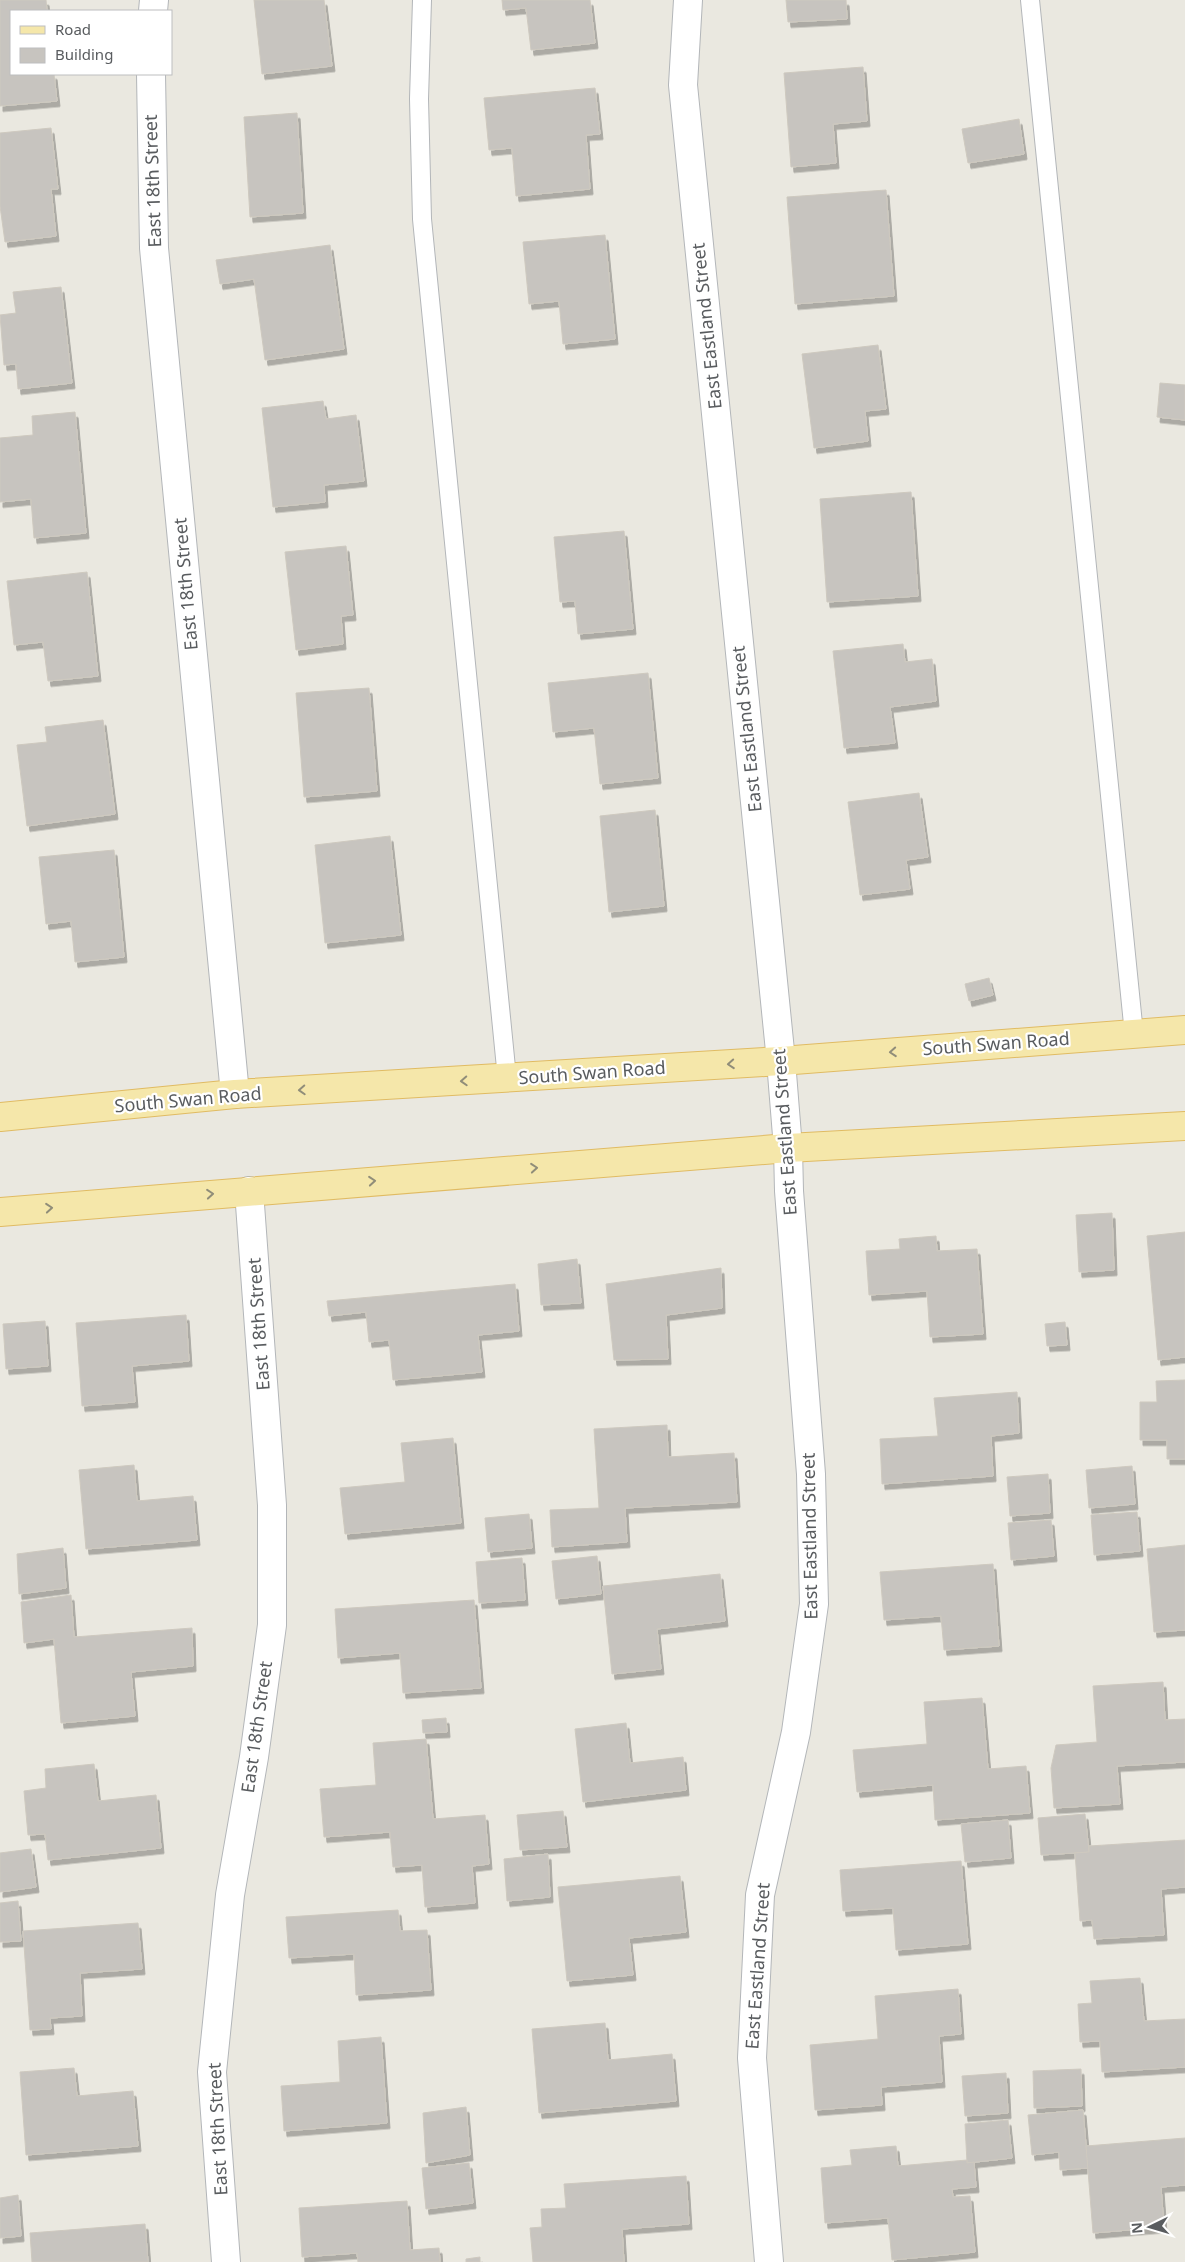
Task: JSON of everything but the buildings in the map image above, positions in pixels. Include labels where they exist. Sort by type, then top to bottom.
[{"type":"main road","name":"South Swan Road","points":[[0,1117],[235,1094],[781,1061],[1185,1030]]},
{"type":"main road","points":[[0,1212],[788,1148],[1185,1126]]},
{"type":"street","name":"East Eastland Street","points":[[688,0],[683,85],[781,1061],[811,1474],[814,1604],[796,1732],[760,1895],[752,2058],[769,2262]]},
{"type":"street","name":"East 18th Street","points":[[151,75],[154,248],[235,1094]]},
{"type":"street","name":"East 18th Street","points":[[226,2262],[212,2072],[230,1896],[254,1757],[272,1625],[272,1505],[249,1191]]},
{"type":"lane","points":[[422,0],[419,99],[422,219],[508,1078]]},
{"type":"lane","points":[[1030,0],[1134,1034]]}]
